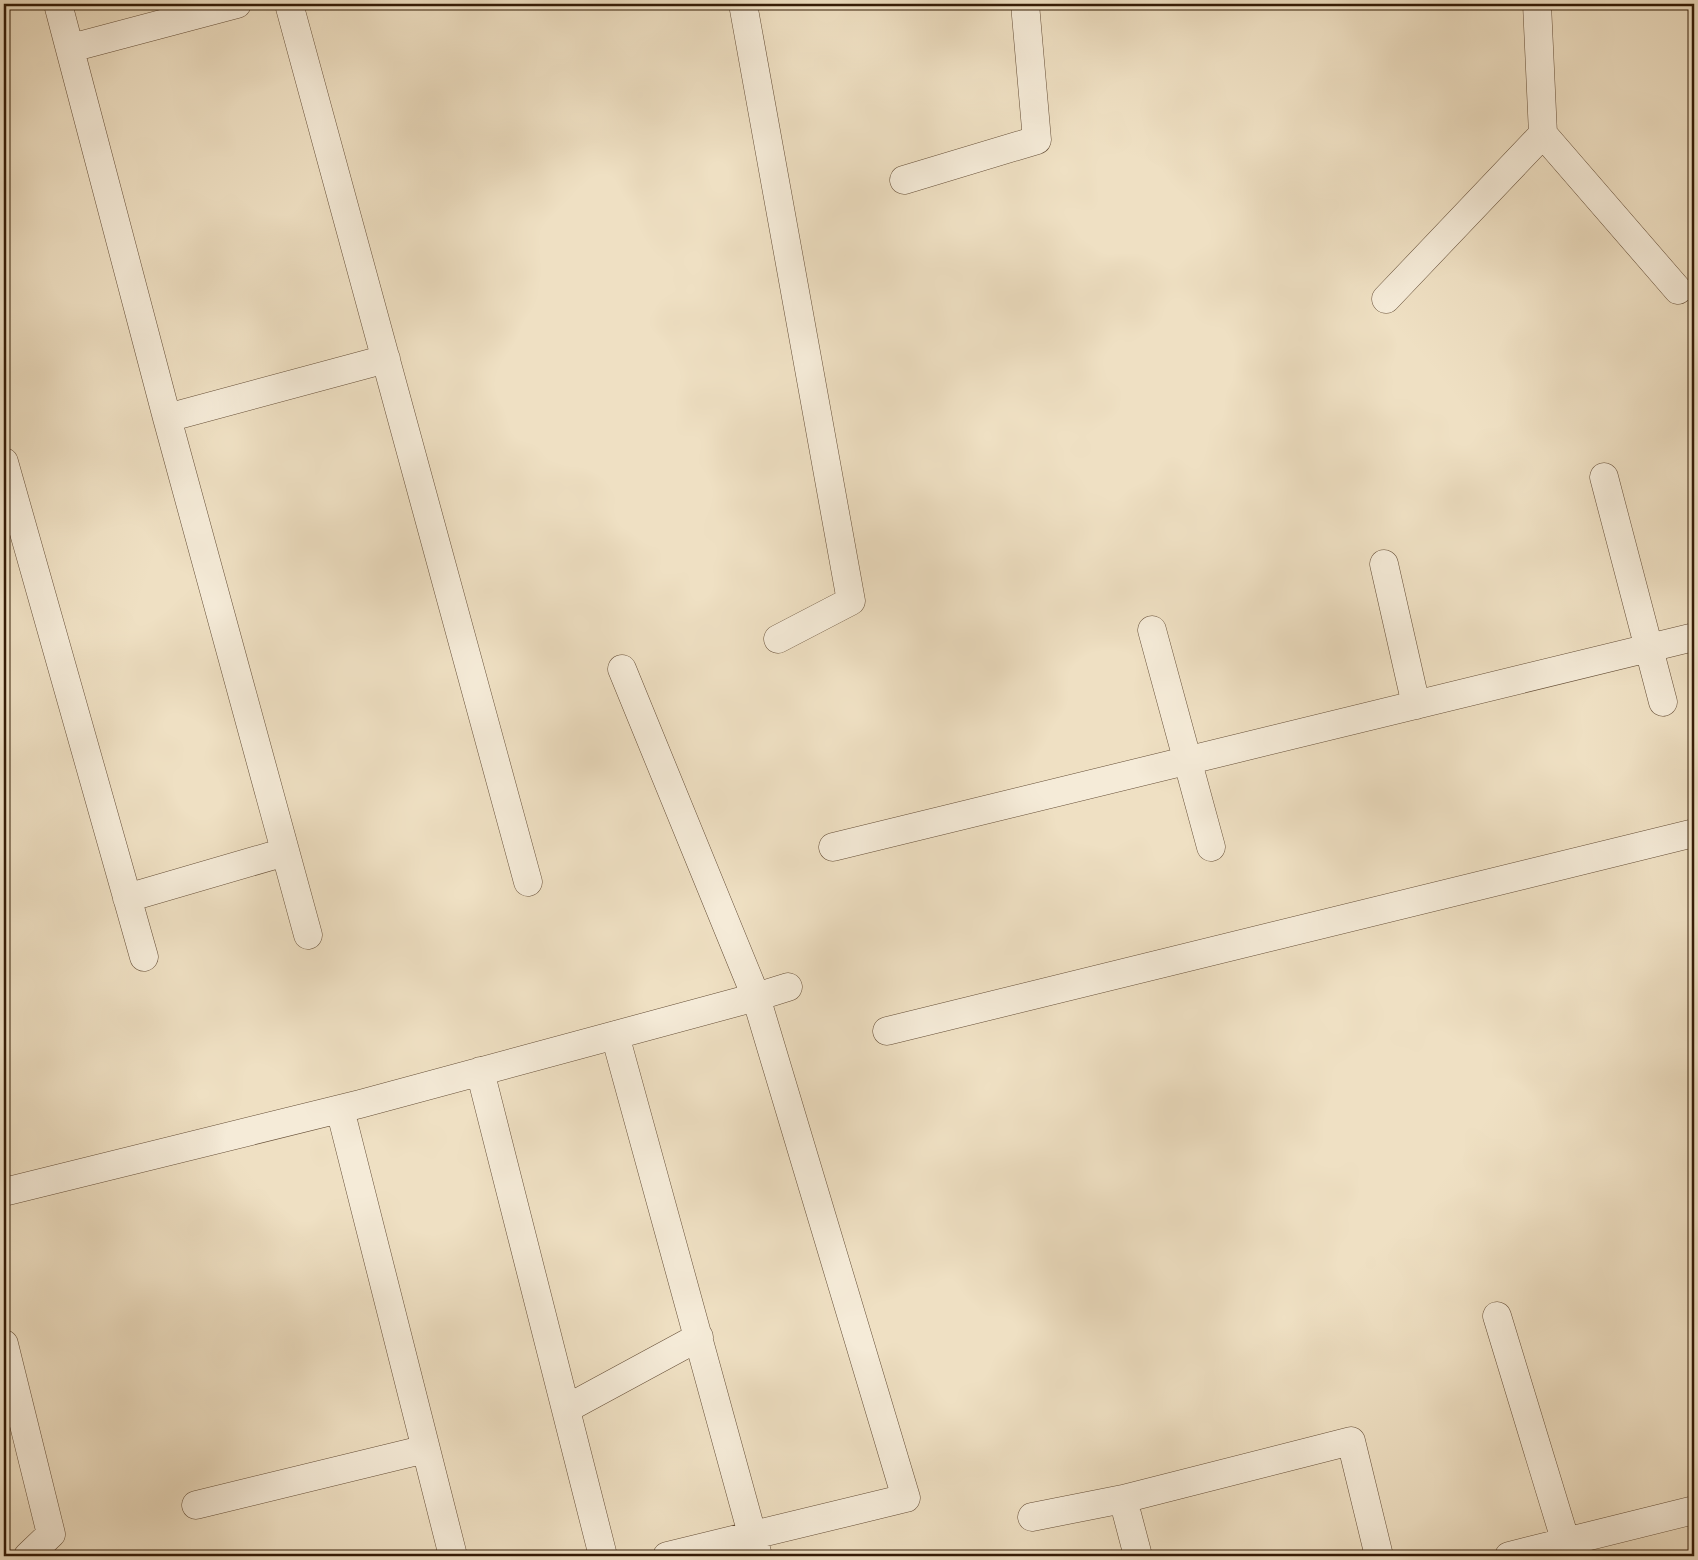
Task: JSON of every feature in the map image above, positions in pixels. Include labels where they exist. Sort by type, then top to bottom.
[{"type":"street","points":[[58,4],[166,418],[308,935]]},
{"type":"street","points":[[71,48],[237,4]]},
{"type":"street","points":[[289,4],[528,882]]},
{"type":"street","points":[[743,4],[851,601],[778,639]]},
{"type":"street","points":[[904,180],[1037,140],[1025,4]]},
{"type":"street","points":[[1537,4],[1543,134],[1678,290]]},
{"type":"street","points":[[1386,300],[1543,134]]},
{"type":"street","points":[[166,418],[386,359]]},
{"type":"street","points":[[4,462],[144,958]]},
{"type":"street","points":[[1604,477],[1663,702]]},
{"type":"street","points":[[1384,564],[1416,705]]},
{"type":"street","points":[[1152,630],[1211,846]]},
{"type":"street","points":[[833,847],[1694,637]]},
{"type":"street","points":[[622,669],[756,997],[906,1498],[756,1546],[667,1556]]},
{"type":"street","points":[[887,1030],[1694,833]]},
{"type":"street","points":[[127,898],[285,852]]},
{"type":"street","points":[[4,1192],[340,1109],[788,987]]},
{"type":"street","points":[[615,1035],[756,1546]]},
{"type":"street","points":[[480,1071],[603,1556]]},
{"type":"street","points":[[340,1109],[453,1556]]},
{"type":"street","points":[[1496,1316],[1568,1549]]},
{"type":"street","points":[[566,1409],[699,1337]]},
{"type":"street","points":[[4,1344],[51,1534],[28,1556]]},
{"type":"street","points":[[1032,1517],[1123,1499],[1351,1441],[1379,1556]]},
{"type":"street","points":[[196,1505],[426,1449]]},
{"type":"street","points":[[1123,1499],[1138,1556]]},
{"type":"street","points":[[1509,1556],[1568,1549],[1694,1510]]}]
